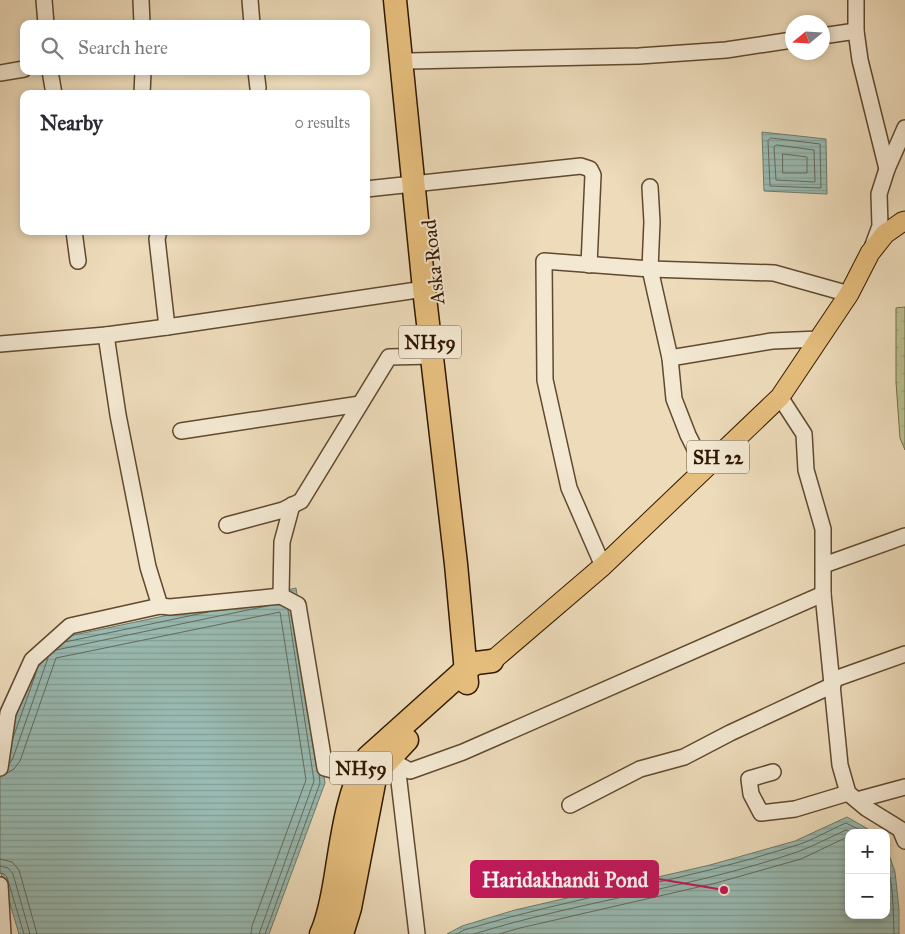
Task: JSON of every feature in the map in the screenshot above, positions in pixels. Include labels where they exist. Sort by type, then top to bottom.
[{"type":"highway","name":"NH59","points":[[395,0],[419,182],[424,289],[456,564],[476,670]]},
{"type":"highway","name":"Aska Road","points":[[404,0],[419,182],[442,356],[476,670]]},
{"type":"highway","name":"NH59","points":[[320,934],[330,909],[348,813],[383,764],[476,670]]},
{"type":"highway","name":"NH59","points":[[383,764],[368,757],[476,670]]},
{"type":"highway","name":"NH59","points":[[342,934],[350,908],[383,764]]},
{"type":"main road","name":"SH 22","points":[[476,670],[603,566],[780,397],[849,294],[870,253],[885,234],[905,221]]},
{"type":"street","points":[[44,0],[46,20]]},
{"type":"street","points":[[141,0],[142,20]]},
{"type":"street","points":[[250,0],[252,20]]},
{"type":"street","points":[[856,0],[856,31],[860,60],[887,169]]},
{"type":"street","points":[[830,35],[856,31]]},
{"type":"street","points":[[410,61],[638,56],[726,50],[785,41]]},
{"type":"street","points":[[0,73],[20,70]]},
{"type":"street","points":[[51,75],[53,90]]},
{"type":"street","points":[[142,90],[143,75]]},
{"type":"street","points":[[256,75],[258,88]]},
{"type":"street","points":[[870,253],[880,226],[879,194],[887,169],[905,128]]},
{"type":"street","points":[[370,188],[580,166],[590,170],[593,174],[589,265]]},
{"type":"street","points":[[650,187],[652,222],[650,269],[670,358],[674,399],[688,435],[705,469]]},
{"type":"street","points":[[75,235],[78,261]]},
{"type":"street","points":[[158,235],[156,239],[167,327]]},
{"type":"street","points":[[603,566],[569,488],[545,380],[544,261],[650,269],[774,273],[849,294]]},
{"type":"street","points":[[0,344],[106,335],[424,289]]},
{"type":"street","points":[[106,335],[118,415],[148,567],[160,606]]},
{"type":"street","points":[[670,358],[772,341],[819,339]]},
{"type":"street","points":[[227,525],[283,510],[300,500],[389,357],[432,356]]},
{"type":"street","points":[[780,397],[804,434],[806,470],[823,529],[823,594],[840,765],[853,796],[866,808],[900,829],[905,840]]},
{"type":"street","points":[[181,431],[360,404]]},
{"type":"street","points":[[281,596],[282,542],[292,505]]},
{"type":"street","points":[[824,565],[905,536]]},
{"type":"street","points":[[0,768],[8,713],[32,660],[70,626],[160,606],[170,607],[281,596],[298,605],[325,768],[383,764],[410,771],[463,752],[823,594]]},
{"type":"street","points":[[570,805],[640,770],[684,758],[730,733],[833,683],[905,654]]},
{"type":"street","points":[[383,764],[417,934]]},
{"type":"street","points":[[773,772],[749,779],[751,794],[761,814],[905,787]]},
{"type":"street","points":[[0,885],[3,934]]},
{"type":"green space","points":[[905,307],[905,450],[900,438],[896,382],[896,308]]},
{"type":"water","points":[[762,132],[826,139],[827,194],[764,191]]},
{"type":"water","points":[[296,588],[325,783],[269,934],[19,934],[0,870],[0,761],[41,642]]},
{"type":"water","points":[[847,817],[868,829],[845,829],[845,919],[890,919],[890,858],[895,872],[899,909],[899,934],[447,934],[462,926],[515,910],[710,865],[795,841]]},
{"type":"place","name":"Haridakhandi Pond","points":[[724,890]]}]
